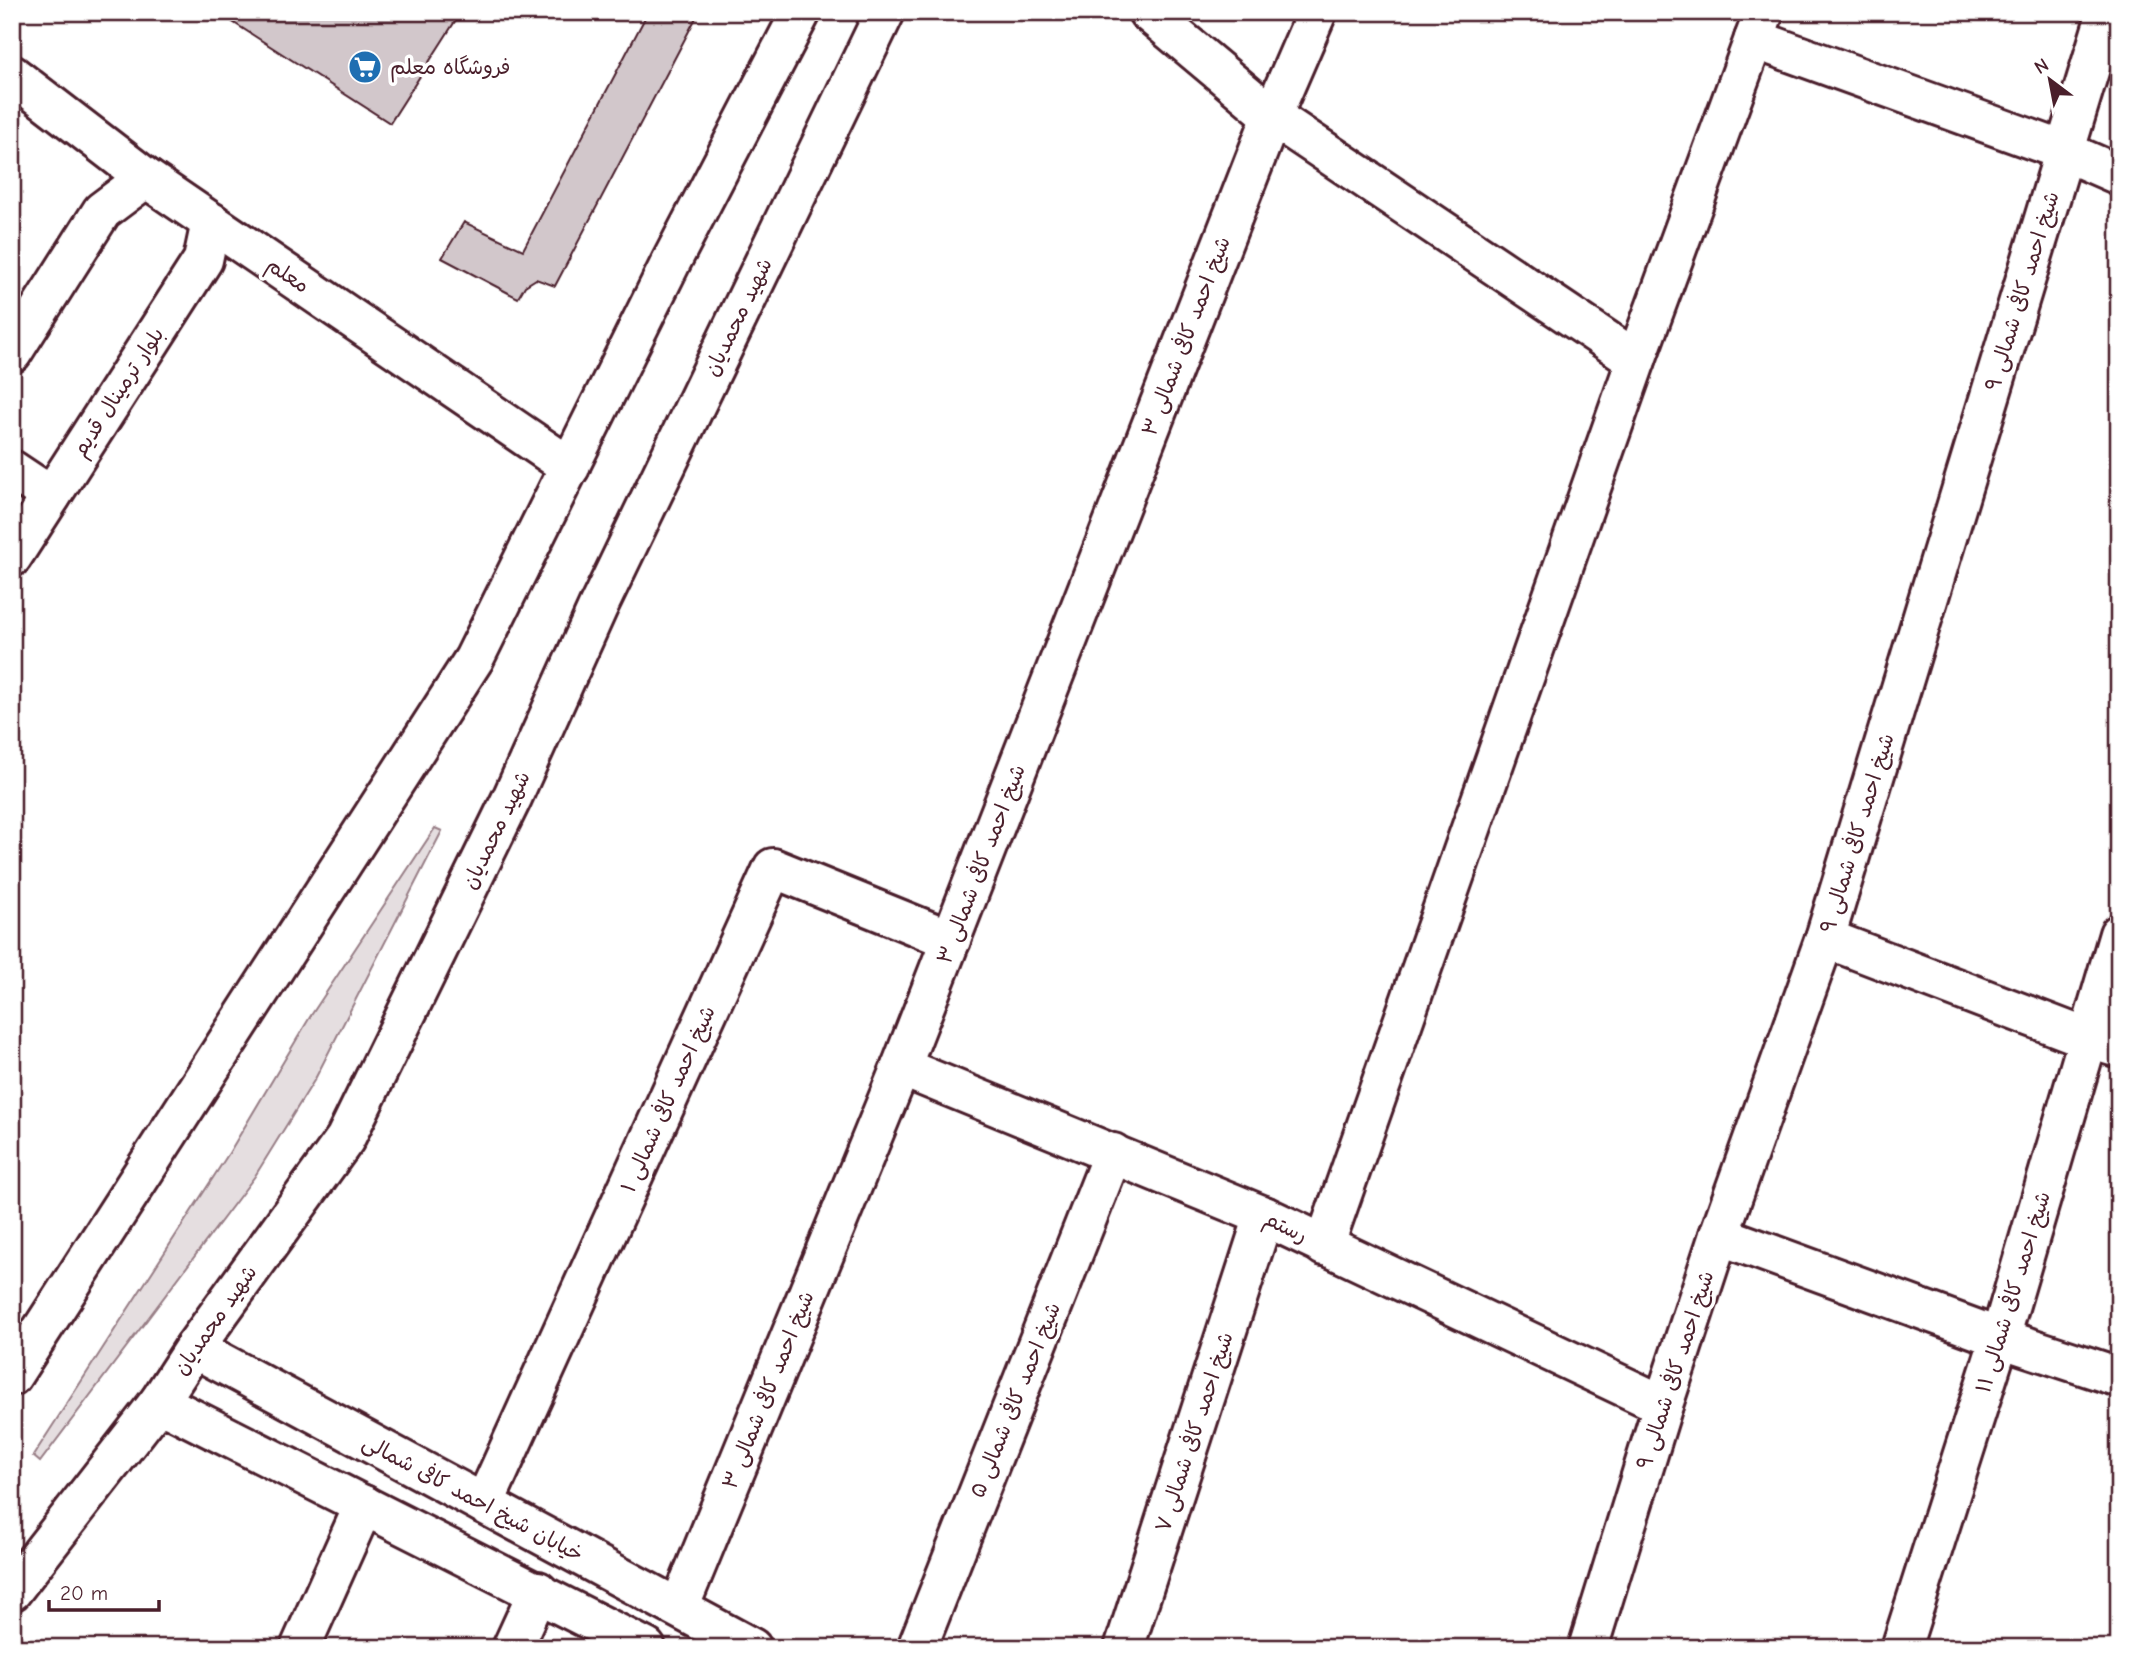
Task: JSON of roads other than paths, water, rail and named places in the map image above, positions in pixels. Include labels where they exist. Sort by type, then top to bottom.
[{"type":"street","points":[[12,1376],[474,659],[671,262],[801,12]]},
{"type":"street","name":"شهید محمدیان","points":[[12,1591],[159,1402],[194,1348],[345,1139],[512,798],[598,607],[885,12]]},
{"type":"street","points":[[1148,12],[1272,116],[1636,360]]},
{"type":"street","name":"شیخ احمد کافی شمالی ۳","points":[[678,1608],[901,1067],[1272,116],[1317,12]]},
{"type":"street","name":"شیخ احمد کافی شمالی ۹","points":[[1588,1648],[1719,1235],[1825,938],[2107,12]]},
{"type":"street","points":[[1324,1245],[1636,360],[1759,26],[2119,175]]},
{"type":"street","name":"معلم","points":[[12,75],[146,178],[570,467]]},
{"type":"street","points":[[12,353],[102,211],[146,178]]},
{"type":"street","name":"بلوار ترمینال قدیم","points":[[12,556],[203,260],[211,222]]},
{"type":"street","points":[[12,470],[51,496]]},
{"type":"street","name":"شیخ احمد کافی شمالی ۱","points":[[484,1504],[773,868],[951,940]]},
{"type":"street","name":"شیخ احمد کافی شمالی ۱۱","points":[[1901,1648],[2000,1338],[2104,1043],[2119,934]]},
{"type":"street","points":[[1825,938],[2104,1043]]},
{"type":"street","name":"رستم","points":[[901,1067],[1264,1216],[1663,1405]]},
{"type":"street","name":"شیخ احمد کافی شمالی ۵","points":[[917,1648],[1113,1153]]},
{"type":"street","name":"شیخ احمد کافی شمالی ۷","points":[[1124,1648],[1264,1216]]},
{"type":"street","points":[[1719,1235],[2000,1338],[2119,1377]]},
{"type":"street","name":"خیابان شیخ احمد کافی شمالی","points":[[194,1348],[752,1648]]},
{"type":"street","points":[[159,1402],[538,1591],[646,1648]]},
{"type":"street","points":[[300,1648],[364,1505]]},
{"type":"street","points":[[512,1648],[538,1591]]},
{"type":"place","name":"فروشگاه معلم","points":[[365,67]]}]
